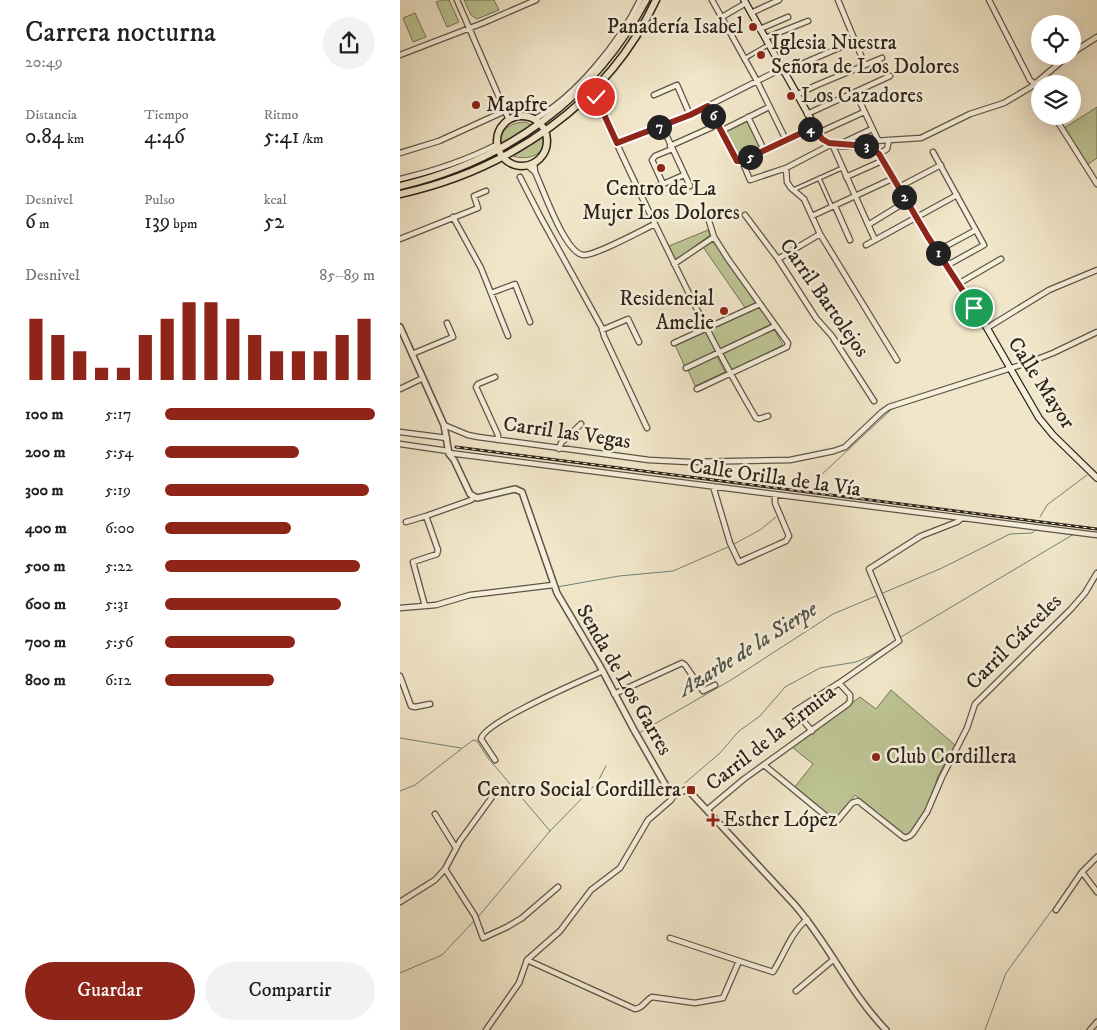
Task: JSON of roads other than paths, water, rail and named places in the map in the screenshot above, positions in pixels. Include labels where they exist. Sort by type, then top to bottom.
[{"type":"main road","points":[[400,186],[460,169],[499,147],[576,94],[622,40],[646,0]]},
{"type":"main road","points":[[400,194],[462,176],[504,157],[545,131],[573,110],[602,80],[634,38],[656,0]]},
{"type":"main road","points":[[745,2],[818,134],[824,141],[835,144]]},
{"type":"main road","points":[[522,116],[538,121],[545,131],[547,140],[540,159],[527,165],[512,163],[504,157],[499,147],[499,133],[509,120],[522,116]]},
{"type":"main road","name":"Calle Mayor","points":[[835,144],[868,147],[879,154],[884,160],[906,201],[987,328],[1046,427],[1097,478]]},
{"type":"street","points":[[457,0],[509,120]]},
{"type":"street","points":[[400,55],[536,0]]},
{"type":"street","points":[[712,0],[757,81],[786,140]]},
{"type":"street","points":[[751,13],[779,0]]},
{"type":"street","points":[[838,0],[865,65]]},
{"type":"street","points":[[991,0],[1031,81]]},
{"type":"street","points":[[538,121],[585,78],[613,43],[638,2]]},
{"type":"street","points":[[722,17],[745,2]]},
{"type":"street","points":[[760,29],[788,17]]},
{"type":"street","points":[[764,38],[808,21]]},
{"type":"street","points":[[1081,47],[1097,37]]},
{"type":"street","points":[[617,143],[690,115],[757,81],[855,41]]},
{"type":"street","points":[[744,59],[768,45]]},
{"type":"street","points":[[796,95],[817,84],[882,58]]},
{"type":"street","points":[[1046,75],[1057,65]]},
{"type":"street","points":[[807,114],[890,76]]},
{"type":"street","points":[[654,95],[677,86],[690,115]]},
{"type":"street","points":[[868,147],[871,142],[878,140],[914,139],[928,135],[970,114],[1004,103],[1031,86]]},
{"type":"street","points":[[596,97],[640,194],[730,374],[756,418],[768,416]]},
{"type":"street","points":[[860,102],[878,140]]},
{"type":"street","points":[[708,106],[737,161],[742,161],[814,127]]},
{"type":"street","points":[[721,131],[769,107]]},
{"type":"street","points":[[400,153],[439,141],[505,111]]},
{"type":"street","points":[[818,134],[864,112]]},
{"type":"street","points":[[748,117],[764,150]]},
{"type":"street","points":[[663,184],[652,160],[655,156],[717,125]]},
{"type":"street","points":[[1060,125],[1097,184]]},
{"type":"street","points":[[662,126],[690,186]]},
{"type":"street","points":[[742,161],[750,180],[786,168],[835,144],[872,129]]},
{"type":"street","points":[[879,154],[887,149],[889,140]]},
{"type":"street","points":[[835,144],[842,168],[875,240]]},
{"type":"street","points":[[400,179],[442,168],[499,147]]},
{"type":"street","points":[[934,152],[984,245],[946,266]]},
{"type":"street","points":[[846,177],[884,160]]},
{"type":"street","points":[[534,162],[535,172],[561,231],[571,248],[576,252],[583,255],[596,252],[655,224]]},
{"type":"street","points":[[527,165],[535,172]]},
{"type":"street","points":[[899,187],[941,166]]},
{"type":"street","name":"Carril Bartolejos","points":[[786,168],[787,182],[804,199],[820,234],[897,360]]},
{"type":"street","points":[[793,190],[842,168]]},
{"type":"street","points":[[640,194],[684,175]]},
{"type":"street","points":[[520,177],[602,330],[647,428]]},
{"type":"street","points":[[819,178],[850,240]]},
{"type":"street","points":[[812,216],[894,178]]},
{"type":"street","points":[[400,239],[478,208],[474,196],[486,191]]},
{"type":"street","points":[[866,245],[957,194]]},
{"type":"street","points":[[868,225],[906,201]]},
{"type":"street","name":"Carril Bartolejos","points":[[745,216],[778,259],[816,318],[832,336],[874,401]]},
{"type":"street","points":[[453,217],[480,268],[508,336]]},
{"type":"street","points":[[697,389],[787,347],[788,343],[714,237],[709,222]]},
{"type":"street","points":[[937,251],[976,230]]},
{"type":"street","points":[[551,236],[561,231]]},
{"type":"street","points":[[778,259],[820,234]]},
{"type":"street","points":[[674,264],[714,237]]},
{"type":"street","points":[[958,284],[1002,259]]},
{"type":"street","points":[[987,328],[1049,290],[1097,270]]},
{"type":"street","points":[[491,293],[515,284],[530,322]]},
{"type":"street","points":[[674,344],[760,304]]},
{"type":"street","points":[[602,330],[628,319],[639,342]]},
{"type":"street","points":[[412,354],[453,337],[447,323]]},
{"type":"street","points":[[400,326],[444,425],[448,452],[456,464],[470,494],[474,497],[471,500],[406,522]]},
{"type":"street","points":[[686,368],[775,326]]},
{"type":"street","name":"Carril las Vegas","points":[[444,425],[468,435],[641,459],[689,462],[790,460],[834,451],[850,443],[882,412],[889,408],[1053,353],[1097,332]]},
{"type":"street","points":[[495,377],[478,384],[476,387],[498,435],[498,440]]},
{"type":"street","points":[[400,389],[423,378]]},
{"type":"street","points":[[559,449],[562,443],[581,424]]},
{"type":"street","points":[[400,432],[447,438]]},
{"type":"street","name":"Calle Orilla de la Vía","points":[[400,444],[448,452],[1097,535]]},
{"type":"street","points":[[714,486],[730,543],[739,562],[786,540],[789,536],[775,503],[775,494]]},
{"type":"street","name":"Senda de Los Garres","points":[[474,497],[484,497],[515,489],[520,490],[553,584],[567,612],[603,671],[670,793],[674,795]]},
{"type":"street","points":[[425,606],[413,562],[437,554],[438,550],[426,516]]},
{"type":"street","name":"Carril de la Ermita","points":[[706,810],[850,701],[850,695],[839,683],[899,641],[869,568],[921,536],[957,522],[962,518]]},
{"type":"street","name":"Carril Cárceles","points":[[764,765],[832,821],[837,821],[852,802],[858,801],[902,836],[905,838],[910,836],[927,812],[942,777],[967,728],[975,704],[1071,609],[1085,593],[1097,573]]},
{"type":"street","points":[[400,608],[440,605],[470,596],[553,584]]},
{"type":"street","points":[[614,694],[682,663],[703,691],[715,685]]},
{"type":"street","points":[[495,760],[481,739],[486,730],[514,713],[603,671]]},
{"type":"street","points":[[400,676],[411,706],[430,704]]},
{"type":"street","points":[[812,731],[795,710],[839,683]]},
{"type":"street","points":[[486,1030],[519,983],[527,960],[560,931],[592,890],[620,868],[648,820],[672,800],[674,795],[685,790],[808,919],[867,1009],[886,1030]]},
{"type":"street","points":[[400,902],[435,880],[492,797]]},
{"type":"street","points":[[435,814],[456,848]]},
{"type":"street","points":[[1056,910],[1082,872],[1097,857]]},
{"type":"street","points":[[444,869],[475,916],[483,938],[522,918],[558,887]]},
{"type":"street","points":[[1082,872],[1097,892]]},
{"type":"street","points":[[670,938],[773,972],[795,931],[808,919]]},
{"type":"street","points":[[796,991],[834,959]]},
{"type":"street","points":[[527,960],[635,1009],[643,1006],[652,997],[695,1003],[723,998],[739,961]]},
{"type":"street","points":[[1090,1030],[1097,1022]]},
{"type":"waterway","points":[[819,477],[893,408]]},
{"type":"waterway","name":"Azarbe de la Sierpe","points":[[1040,517],[1047,505],[1087,475]]},
{"type":"waterway","points":[[734,544],[760,530],[776,517]]},
{"type":"waterway","name":"Azarbe de la Sierpe","points":[[883,593],[942,568],[1010,534],[1032,533],[1037,529]]},
{"type":"waterway","points":[[901,637],[1074,534]]},
{"type":"waterway","points":[[557,587],[619,576],[673,571],[728,547]]},
{"type":"waterway","name":"Azarbe de la Sierpe","points":[[639,733],[731,680],[833,614],[876,596]]},
{"type":"waterway","points":[[685,783],[720,753],[739,731],[760,716],[785,687],[820,668],[856,662],[894,642]]},
{"type":"waterway","points":[[400,738],[461,748]]},
{"type":"waterway","points":[[400,791],[415,785],[473,740],[477,741],[488,758],[550,831]]},
{"type":"waterway","name":"Azarbe de la Sierpe","points":[[478,917],[550,831],[597,783],[606,766]]},
{"type":"waterway","points":[[985,1030],[1006,973],[1052,910]]},
{"type":"waterway","name":"Azarbe de la Sierpe","points":[[400,973],[442,955],[475,920]]},
{"type":"railway","points":[[456,447],[1097,529]]},
{"type":"place","name":"Panadería Isabel","points":[[753,27]]},
{"type":"place","name":"Iglesia Nuestra Señora de Los Dolores","points":[[761,55]]},
{"type":"place","name":"Los Cazadores","points":[[791,96]]},
{"type":"place","name":"Mapfre","points":[[476,105]]},
{"type":"place","name":"Centro de La Mujer Los Dolores","points":[[661,168]]},
{"type":"place","name":"Residencial Amelie","points":[[724,311]]},
{"type":"place","name":"Club Cordillera","points":[[876,757]]},
{"type":"place","name":"Centro Social Cordillera","points":[[691,790]]},
{"type":"place","name":"Esther López","points":[[713,820]]}]
